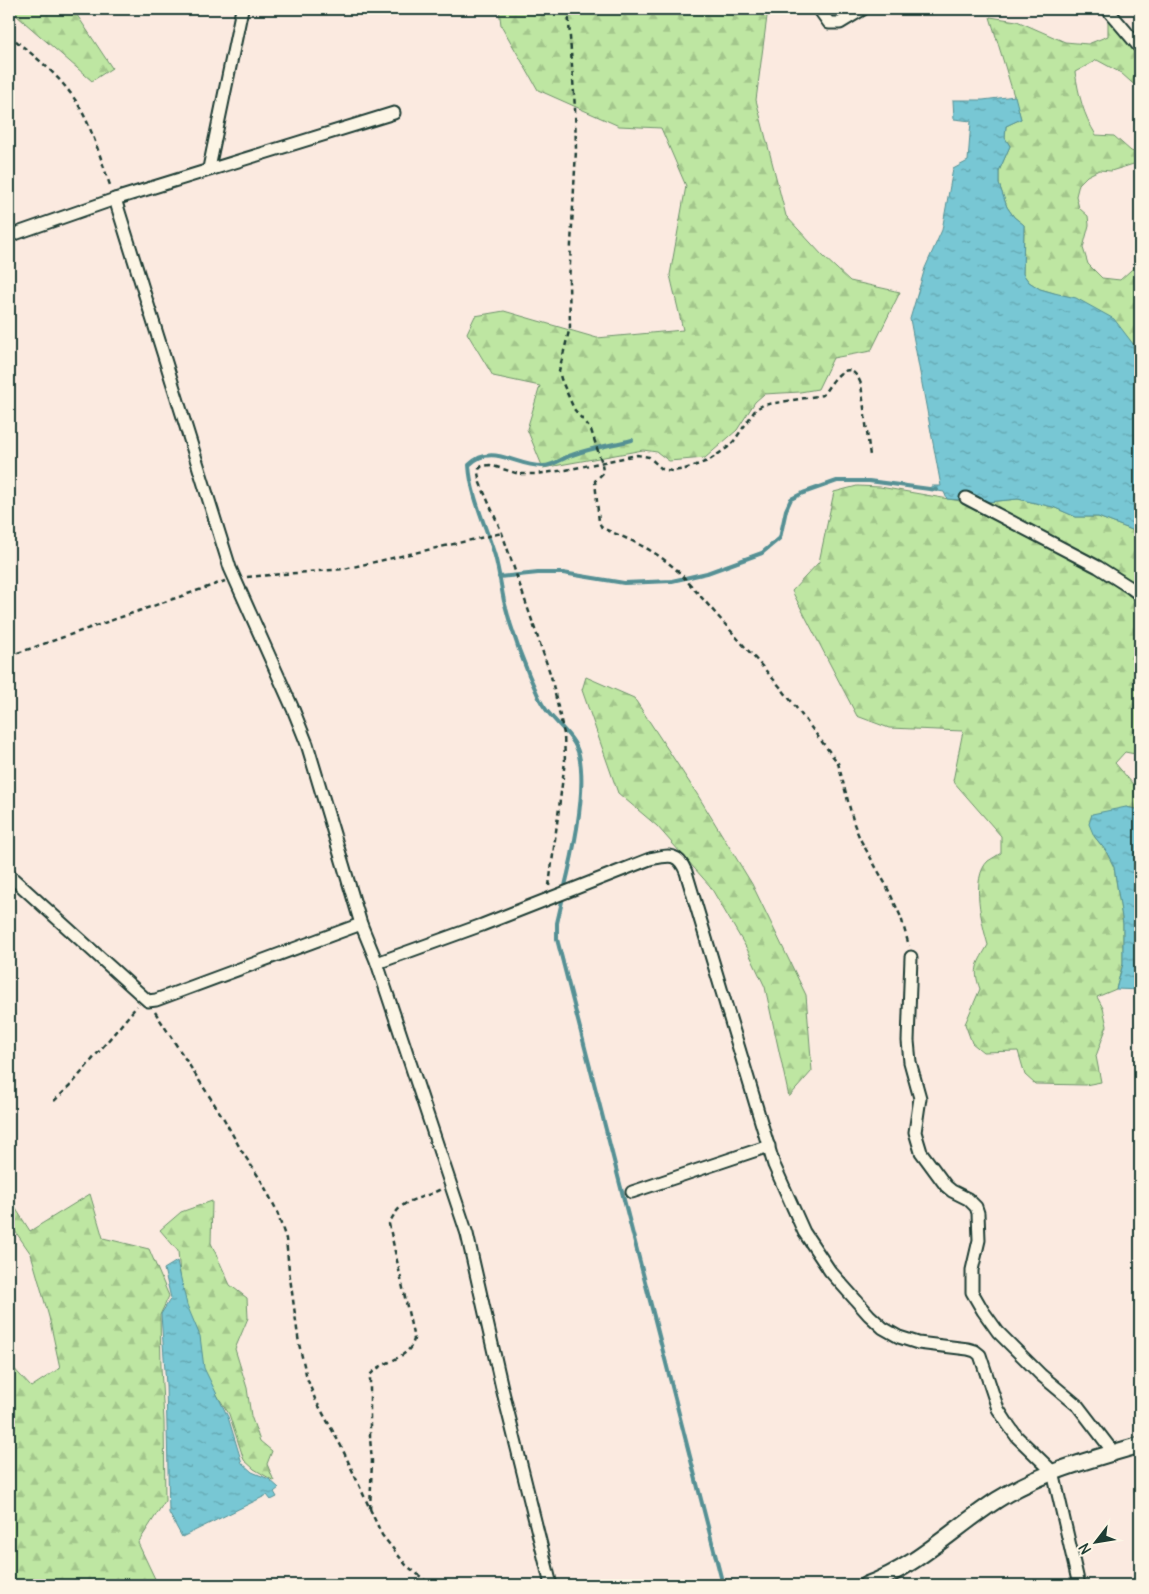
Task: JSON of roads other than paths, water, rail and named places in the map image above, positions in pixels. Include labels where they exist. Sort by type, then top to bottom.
[{"type":"street","points":[[209,168],[242,9]]},
{"type":"street","points":[[818,9],[829,23],[840,23],[864,9]]},
{"type":"street","points":[[1107,9],[1140,48]]},
{"type":"street","points":[[9,236],[209,168],[394,113]]},
{"type":"street","points":[[115,199],[233,578],[307,744],[361,924],[376,963],[467,1234],[550,1585]]},
{"type":"street","points":[[966,498],[1098,567],[1140,595]]},
{"type":"street","points":[[376,963],[650,860],[669,856],[677,857],[686,872],[768,1146],[783,1188],[804,1232],[830,1271],[855,1300],[884,1328],[899,1337],[918,1343],[975,1351],[980,1355],[998,1409],[1017,1437],[1053,1472],[1079,1585]]},
{"type":"street","points":[[9,875],[148,1000],[361,924]]},
{"type":"street","points":[[911,957],[908,1041],[910,1062],[920,1098],[915,1132],[921,1152],[946,1186],[952,1191],[968,1198],[978,1213],[979,1240],[972,1270],[972,1292],[983,1312],[998,1332],[1041,1375],[1078,1406],[1114,1453]]},
{"type":"street","points":[[632,1192],[768,1146]]},
{"type":"street","points":[[866,1585],[903,1568],[1004,1496],[1024,1484],[1053,1472],[1140,1445]]},
{"type":"water","points":[[1015,96],[1021,119],[1006,126],[1005,138],[1010,146],[999,171],[999,184],[1007,207],[1014,217],[1024,225],[1023,274],[1029,282],[1040,289],[1076,298],[1114,319],[1140,353],[1140,533],[1098,517],[1076,517],[1053,507],[1018,499],[988,502],[947,499],[944,492],[932,490],[931,486],[941,486],[910,319],[925,268],[942,230],[953,169],[968,161],[971,121],[954,119],[953,100],[983,100]]},
{"type":"water","points":[[1126,807],[1140,810],[1140,990],[1116,989],[1123,964],[1123,924],[1114,867],[1106,851],[1094,836],[1089,824],[1092,814]]},
{"type":"water","points":[[177,1261],[187,1305],[200,1336],[204,1368],[228,1417],[242,1463],[252,1472],[269,1479],[279,1488],[274,1492],[277,1497],[271,1500],[267,1495],[182,1537],[169,1513],[166,1385],[161,1314],[171,1298],[164,1269]]},
{"type":"waterway","points":[[564,890],[578,822],[581,786],[579,755],[572,740],[540,700],[520,651],[504,601],[495,556],[476,500],[469,465],[478,458],[495,455],[523,463],[547,466],[568,456],[594,448],[632,440]]},
{"type":"waterway","points":[[499,577],[538,573],[563,573],[624,583],[672,581],[707,573],[762,553],[780,538],[786,510],[791,499],[837,481],[869,481],[937,490]]},
{"type":"waterway","points":[[563,897],[557,923],[557,939],[723,1585]]}]
